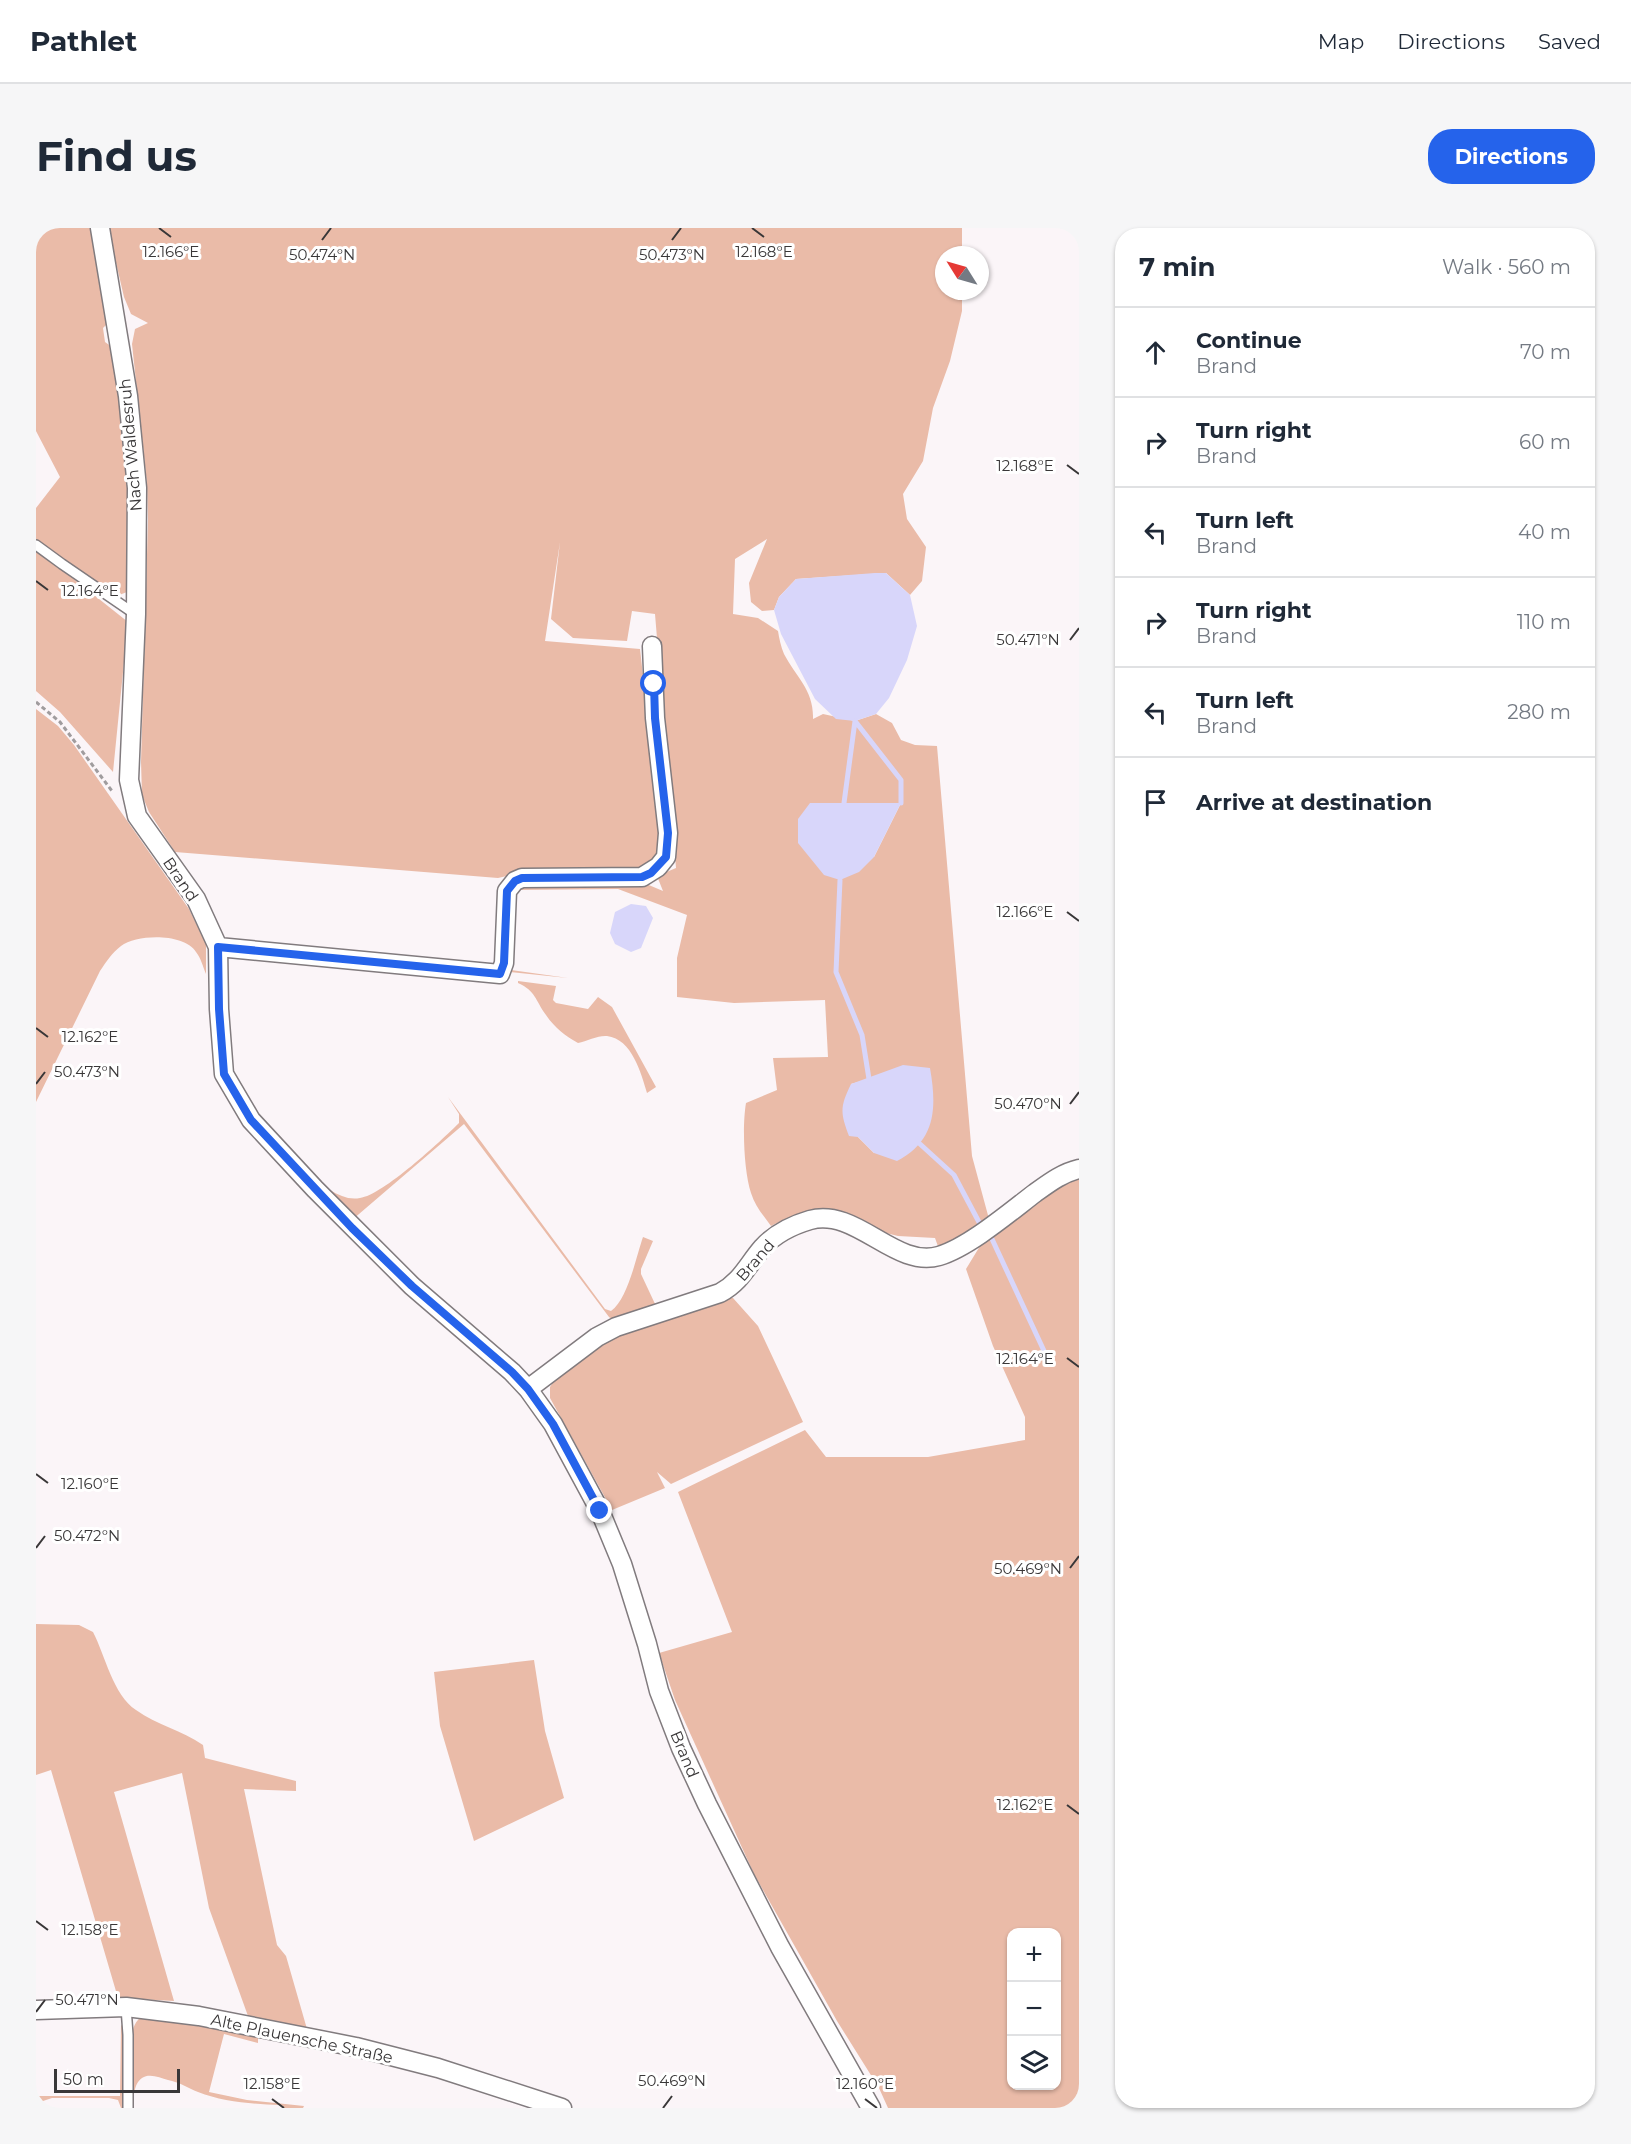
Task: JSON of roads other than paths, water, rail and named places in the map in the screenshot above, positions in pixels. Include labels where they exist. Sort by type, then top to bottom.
[{"type":"street","name":"Nach Waldesruh","points":[[100,228],[128,396],[137,488],[136,614],[129,780],[137,816]]},
{"type":"street","points":[[218,947],[500,974],[504,963],[507,891],[515,881],[522,878],[642,877],[651,873],[666,857],[668,833],[655,718],[652,646]]},
{"type":"street","name":"Brand","points":[[137,816],[196,898],[218,947],[219,1009],[224,1074],[251,1120],[352,1228],[412,1286],[512,1372],[528,1389],[553,1424],[600,1511],[622,1564],[659,1691],[681,1748],[707,1804],[780,1947],[871,2108]]},
{"type":"street","name":"Brand","points":[[528,1389],[597,1337],[616,1327],[729,1288],[738,1281],[772,1238],[809,1220],[822,1218],[837,1220],[917,1257],[939,1256],[986,1230],[1056,1178],[1079,1169]]},
{"type":"street","name":"Alte Plauensche Straße","points":[[36,2010],[126,2007],[199,2016],[356,2047],[438,2068],[562,2108]]},
{"type":"lane","points":[[36,545],[136,614]]},
{"type":"lane","points":[[126,2007],[128,2108]]},
{"type":"water","points":[[886,573],[910,595],[917,626],[907,660],[889,698],[876,714],[855,721],[836,719],[815,699],[781,634],[774,610],[779,597],[796,579]]},
{"type":"water","points":[[810,803],[901,803],[874,857],[859,872],[840,880],[824,875],[798,843],[798,819]]},
{"type":"water","points":[[631,904],[646,906],[653,918],[641,948],[631,952],[615,944],[610,933],[615,912]]},
{"type":"water","points":[[903,1065],[930,1068],[933,1110],[931,1122],[920,1144],[897,1161],[874,1153],[858,1137],[849,1136],[842,1110],[851,1084]]},
{"type":"waterway","points":[[855,721],[901,780],[901,803]]},
{"type":"waterway","points":[[844,803],[855,721]]},
{"type":"waterway","points":[[840,880],[836,972],[862,1035],[869,1079]]},
{"type":"waterway","points":[[920,1144],[954,1175],[980,1224]]},
{"type":"waterway","points":[[992,1239],[1045,1353]]}]
